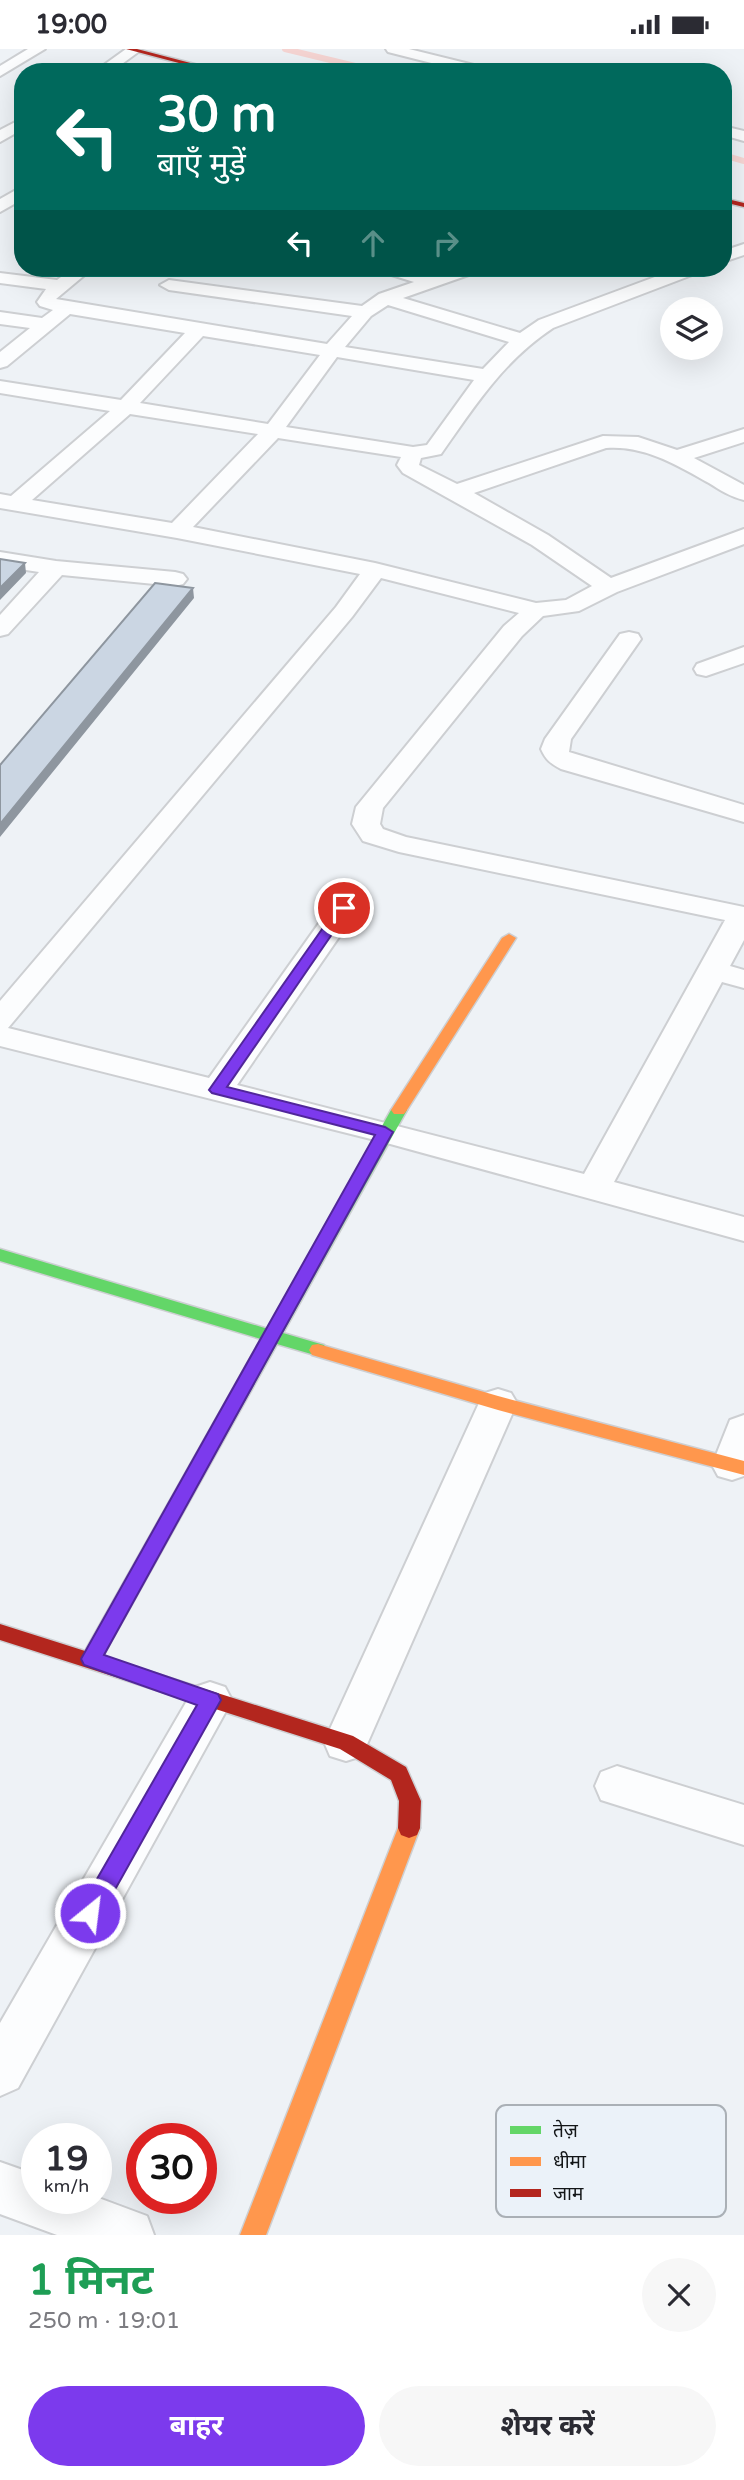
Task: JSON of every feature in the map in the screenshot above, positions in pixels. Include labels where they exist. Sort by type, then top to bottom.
[{"type":"street","points":[[15,63],[38,49]]},
{"type":"street","points":[[393,49],[451,63]]},
{"type":"street","points":[[420,55],[439,49]]},
{"type":"street","points":[[114,63],[132,50],[180,63]]},
{"type":"street","points":[[72,277],[47,297],[46,302],[66,308],[488,376]]},
{"type":"street","points":[[130,318],[178,277]]},
{"type":"street","points":[[417,277],[430,281]]},
{"type":"street","points":[[177,531],[271,433],[332,351],[365,312],[385,298],[443,277]]},
{"type":"street","points":[[0,387],[127,406],[271,433],[413,453],[434,450],[488,376],[522,340],[546,324],[670,277]]},
{"type":"street","points":[[0,278],[61,286]]},
{"type":"street","points":[[160,293],[365,312]]},
{"type":"street","points":[[385,298],[522,340]]},
{"type":"street","points":[[0,362],[66,308]]},
{"type":"street","points":[[0,318],[44,324]]},
{"type":"street","points":[[8,502],[127,406],[199,329]]},
{"type":"street","points":[[675,458],[744,435]]},
{"type":"street","points":[[456,492],[614,440],[640,443],[744,494]]},
{"type":"street","points":[[413,453],[408,465],[410,469],[540,540],[609,586]]},
{"type":"street","points":[[8,502],[177,531],[375,570],[536,610],[571,606],[609,586],[744,536]]},
{"type":"street","points":[[0,559],[56,568],[175,579]]},
{"type":"street","points":[[0,629],[56,568]]},
{"type":"street","points":[[0,1021],[344,612],[375,570]]},
{"type":"street","points":[[536,610],[513,631],[370,807],[366,824],[373,835],[399,844],[743,912],[594,1187]]},
{"type":"street","points":[[629,639],[558,739],[554,749],[558,757],[570,763],[744,814]]},
{"type":"street","points":[[706,669],[744,654]]},
{"type":"street","points":[[217,1090],[344,908]]},
{"type":"street","points":[[91,1659],[385,1132],[509,938]]},
{"type":"street","points":[[713,971],[744,979]]},
{"type":"street","points":[[0,1036],[385,1132],[744,1229]]},
{"type":"street","points":[[0,1255],[498,1403],[740,1454]]},
{"type":"street","points":[[346,1742],[498,1403]]},
{"type":"street","points":[[0,1632],[346,1742],[399,1774],[410,1801],[409,1830],[253,2235]]},
{"type":"street","points":[[3,2059],[210,1700]]},
{"type":"street","points":[[617,1786],[744,1825]]},
{"type":"street","points":[[0,2188],[128,2235]]},
{"type":"building","points":[[0,559],[25,563],[0,588]]},
{"type":"building","points":[[155,583],[193,588],[0,824],[0,765]]},
{"type":"waterway","points":[[285,49],[343,63]]},
{"type":"waterway","points":[[732,158],[744,161]]},
{"type":"traffic: fast","points":[[91,1659],[399,1110]]},
{"type":"traffic: fast","points":[[0,1255],[318,1350]]},
{"type":"traffic: slow","points":[[399,1110],[509,938]]},
{"type":"traffic: slow","points":[[318,1350],[498,1403],[744,1468]]},
{"type":"traffic: slow","points":[[253,2235],[409,1828]]},
{"type":"traffic: jam","points":[[129,49],[186,63]]},
{"type":"traffic: jam","points":[[732,202],[744,205]]},
{"type":"traffic: jam","points":[[0,1632],[346,1742],[399,1774],[410,1801],[409,1828]]},
{"type":"route","points":[[90,1913],[210,1700],[91,1659],[385,1132],[217,1090],[344,908]]}]
